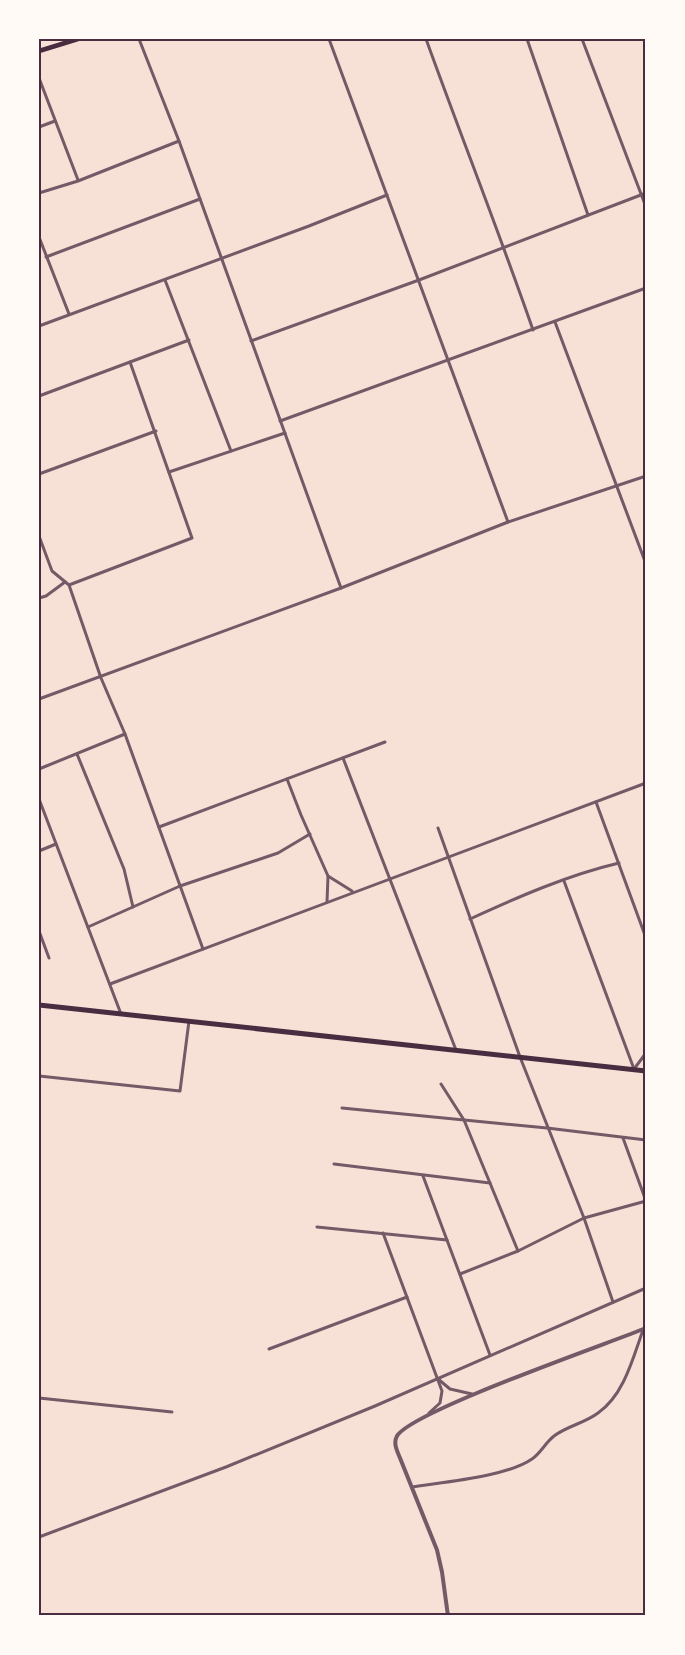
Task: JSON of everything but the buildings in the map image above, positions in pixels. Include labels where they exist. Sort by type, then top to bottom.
[{"type":"main road","points":[[39,51],[61,41],[78,39]]},
{"type":"main road","points":[[39,1005],[646,1071]]},
{"type":"street","points":[[139,39],[179,141],[341,588]]},
{"type":"street","points":[[329,39],[508,522]]},
{"type":"street","points":[[426,39],[533,330]]},
{"type":"street","points":[[527,39],[588,215]]},
{"type":"street","points":[[582,39],[646,207]]},
{"type":"street","points":[[39,78],[78,181]]},
{"type":"street","points":[[39,128],[55,121]]},
{"type":"street","points":[[39,194],[179,141]]},
{"type":"street","points":[[251,341],[419,280],[646,193]]},
{"type":"street","points":[[39,326],[387,195]]},
{"type":"street","points":[[46,257],[200,199]]},
{"type":"street","points":[[39,237],[69,314]]},
{"type":"street","points":[[164,279],[231,451]]},
{"type":"street","points":[[280,421],[646,288]]},
{"type":"street","points":[[555,322],[646,564]]},
{"type":"street","points":[[39,396],[189,340]]},
{"type":"street","points":[[69,585],[192,538],[130,362]]},
{"type":"street","points":[[39,474],[156,431]]},
{"type":"street","points":[[169,472],[285,433]]},
{"type":"street","points":[[39,699],[341,588],[508,522],[646,476]]},
{"type":"street","points":[[39,536],[52,571],[69,585],[101,678],[125,734],[203,949]]},
{"type":"street","points":[[39,598],[65,582]]},
{"type":"street","points":[[39,769],[125,734]]},
{"type":"street","points":[[159,827],[385,742]]},
{"type":"street","points":[[76,754],[124,869],[133,907]]},
{"type":"street","points":[[343,758],[456,1050]]},
{"type":"street","points":[[287,779],[328,876],[327,902]]},
{"type":"street","points":[[110,984],[352,891],[646,783]]},
{"type":"street","points":[[39,799],[121,1014]]},
{"type":"street","points":[[596,802],[646,938]]},
{"type":"street","points":[[438,828],[520,1057],[584,1218],[613,1302]]},
{"type":"street","points":[[88,927],[180,886],[278,853],[310,834]]},
{"type":"street","points":[[39,851],[56,844]]},
{"type":"street","points":[[470,919],[590,870],[619,862]]},
{"type":"street","points":[[328,876],[352,891]]},
{"type":"street","points":[[564,881],[634,1069]]},
{"type":"street","points":[[39,931],[49,958]]},
{"type":"street","points":[[39,1076],[180,1091],[189,1021]]},
{"type":"street","points":[[634,1069],[646,1053]]},
{"type":"street","points":[[441,1084],[464,1120],[518,1251]]},
{"type":"street","points":[[342,1108],[646,1140]]},
{"type":"street","points":[[460,1274],[518,1251],[584,1218],[646,1202],[623,1138]]},
{"type":"street","points":[[334,1164],[491,1184]]},
{"type":"street","points":[[423,1176],[490,1354]]},
{"type":"street","points":[[317,1227],[447,1240]]},
{"type":"street","points":[[383,1233],[442,1391],[441,1400],[428,1415]]},
{"type":"street","points":[[39,1537],[226,1467],[375,1406],[437,1377],[646,1288]]},
{"type":"street","points":[[269,1348],[407,1297]]},
{"type":"street","points":[[448,1616],[437,1550],[397,1449],[397,1437],[408,1426],[428,1415],[645,1329]]},
{"type":"street","points":[[411,1487],[472,1478],[533,1459],[554,1436],[594,1416],[609,1404],[623,1383],[645,1329]]},
{"type":"street","points":[[437,1377],[450,1389],[476,1395]]},
{"type":"street","points":[[39,1398],[172,1412]]}]
